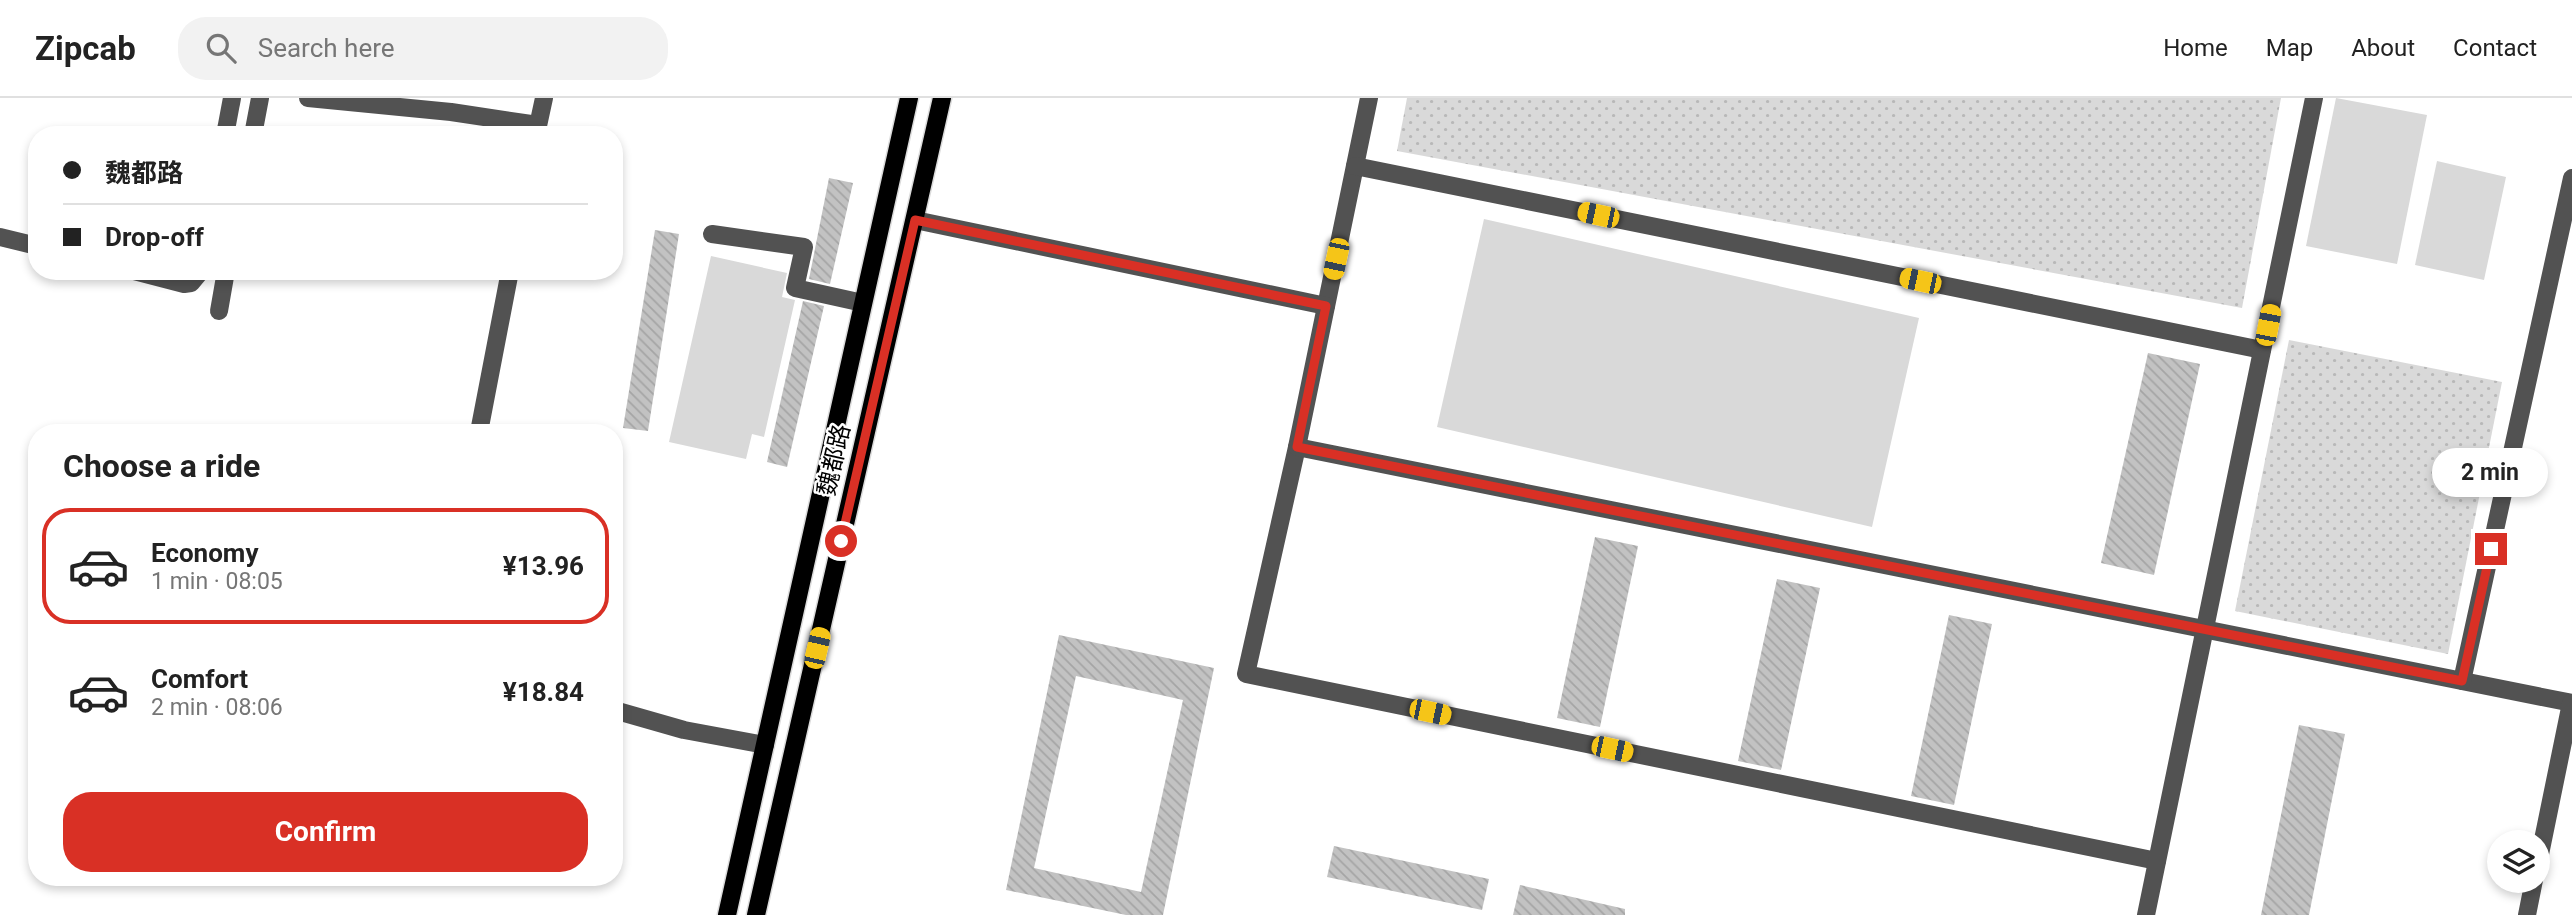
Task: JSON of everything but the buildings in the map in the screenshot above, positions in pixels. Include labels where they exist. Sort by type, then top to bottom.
[{"type":"main road","name":"魏都路","points":[[727,915],[909,98]]},
{"type":"main road","name":"魏都路","points":[[756,915],[942,98]]},
{"type":"street","points":[[227,126],[232,98]]},
{"type":"street","points":[[255,126],[260,98]]},
{"type":"street","points":[[308,98],[451,112],[518,126]]},
{"type":"street","points":[[538,126],[544,98]]},
{"type":"street","points":[[1369,98],[1297,447],[1246,674],[2157,861]]},
{"type":"street","points":[[2146,915],[2314,98]]},
{"type":"street","points":[[1355,166],[2262,350]]},
{"type":"street","points":[[2462,681],[2572,178]]},
{"type":"street","points":[[915,220],[1326,306]]},
{"type":"street","points":[[712,234],[804,247],[795,288],[863,303]]},
{"type":"street","points":[[0,237],[28,244]]},
{"type":"street","points":[[169,280],[184,284],[194,280]]},
{"type":"street","points":[[219,311],[224,280]]},
{"type":"street","points":[[481,424],[508,280]]},
{"type":"street","points":[[1297,447],[2572,703],[2545,830]]},
{"type":"street","points":[[623,713],[684,730],[765,746]]},
{"type":"street","points":[[2527,915],[2531,893]]},
{"type":"shaded area","points":[[1407,98],[2281,98],[2242,308],[1397,151]]},
{"type":"shaded area","points":[[2336,98],[2427,115],[2397,264],[2306,246]]},
{"type":"shaded area","points":[[2437,161],[2506,177],[2484,280],[2415,265]]},
{"type":"shaded area","points":[[1484,219],[1919,318],[1872,527],[1437,427]]},
{"type":"shaded area","points":[[711,256],[787,273],[782,297],[795,300],[764,437],[752,434],[746,459],[669,442]]},
{"type":"shaded area","points":[[2289,340],[2502,382],[2448,654],[2235,611]]},
{"type":"route","points":[[841,541],[915,220],[1326,306],[1297,447],[2462,681],[2491,549]]}]
